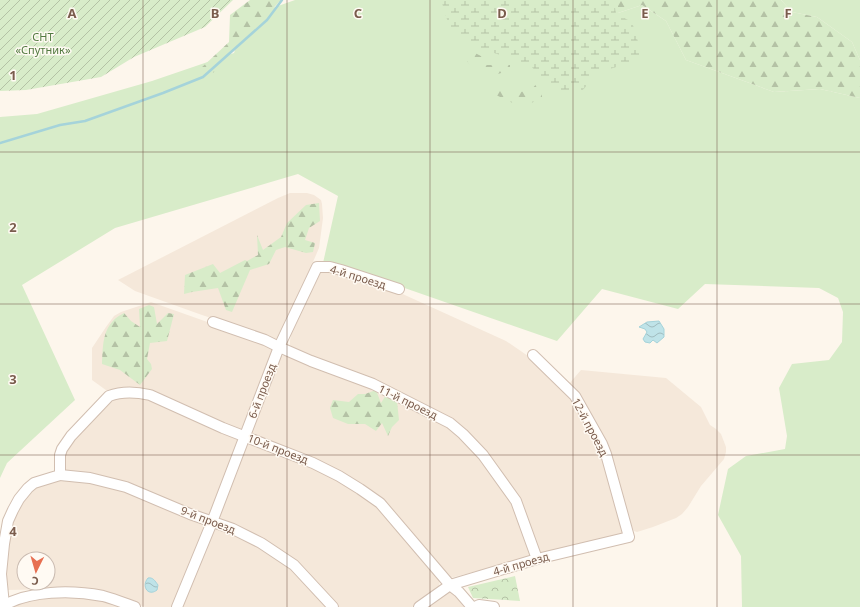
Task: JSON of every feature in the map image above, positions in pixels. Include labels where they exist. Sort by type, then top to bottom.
[{"type":"street","name":"4-й проезд","points":[[316,267],[330,267],[399,289]]},
{"type":"street","name":"6-й проезд","points":[[177,607],[212,522],[279,347],[316,267]]},
{"type":"street","name":"11-й проезд","points":[[213,322],[265,340],[311,361],[373,384],[450,422],[464,434],[483,455],[516,501],[537,558]]},
{"type":"street","name":"12-й проезд","points":[[533,355],[575,396],[602,444],[629,537]]},
{"type":"street","name":"10-й проезд","points":[[60,474],[60,455],[62,449],[80,426],[110,396],[118,392],[150,395],[223,428],[313,463],[339,476],[360,489],[380,503],[450,585],[459,592],[472,607]]},
{"type":"street","name":"9-й проезд","points":[[60,474],[90,478],[126,487],[233,529],[261,542],[294,565],[333,607]]},
{"type":"street","points":[[60,474],[34,483],[28,488],[19,499],[8,521],[1,574],[2,606],[29,596],[51,593],[78,593],[119,600],[135,607]]},
{"type":"street","name":"4-й проезд","points":[[419,607],[450,585],[537,558],[629,537]]},
{"type":"street","points":[[475,607],[479,605],[494,607]]},
{"type":"shaded area","points":[[290,193],[307,193],[314,195],[321,200],[323,218],[319,248],[278,342],[265,336],[135,291],[118,280],[278,198]]},
{"type":"shaded area","points":[[328,270],[396,291],[506,341],[531,358],[573,398],[599,445],[623,531],[622,533],[542,554],[537,548],[520,502],[464,430],[292,348],[290,345],[291,334],[318,271]]},
{"type":"shaded area","points":[[151,302],[264,342],[274,350],[243,431],[151,393],[110,393],[92,380],[92,348],[114,316],[121,312]]},
{"type":"shaded area","points":[[282,356],[290,356],[374,387],[445,423],[482,459],[513,502],[531,550],[530,555],[523,559],[450,578],[380,499],[254,436],[252,434],[252,429]]},
{"type":"shaded area","points":[[581,370],[666,378],[701,407],[710,425],[721,434],[726,447],[724,459],[701,486],[682,514],[653,527],[637,532],[634,531],[607,447],[569,384]]},
{"type":"shaded area","points":[[140,396],[238,439],[213,510],[206,516],[68,473],[64,468],[64,451],[112,397]]},
{"type":"shaded area","points":[[249,443],[312,466],[356,490],[380,509],[440,580],[439,586],[412,607],[337,607],[308,575],[221,521],[220,516]]},
{"type":"shaded area","points":[[56,479],[73,479],[118,487],[204,523],[206,527],[174,607],[145,607],[127,600],[71,589],[56,589],[56,551],[16,551],[16,590],[4,590],[6,548],[12,517],[32,489]]},
{"type":"shaded area","points":[[220,529],[238,536],[263,549],[294,572],[329,607],[181,607],[213,530]]},
{"type":"shaded area","points":[[449,588],[465,607],[425,607]]},
{"type":"shaded area","points":[[70,596],[104,600],[127,607],[11,607],[29,601]]},
{"type":"green space","name":"СНТ «Спутник»","points":[[0,0],[233,0],[205,27],[134,57],[101,77],[26,90],[0,91]]},
{"type":"green space","points":[[250,0],[283,0],[279,2],[213,73],[200,69],[229,42],[230,15]]},
{"type":"green space","points":[[295,0],[618,0],[618,13],[642,5],[666,21],[686,60],[774,92],[820,89],[860,98],[860,607],[742,607],[741,556],[718,515],[728,469],[746,456],[785,449],[787,436],[779,388],[792,364],[829,360],[842,342],[843,312],[838,298],[819,288],[705,284],[678,309],[602,289],[557,341],[353,270],[323,263],[338,196],[298,174],[115,228],[22,285],[75,400],[7,463],[0,478],[0,117],[37,114],[152,81],[234,53],[247,17]]},
{"type":"green space","points":[[446,0],[614,0],[616,14],[632,22],[643,58],[598,73],[581,92],[552,90],[531,66],[480,48],[449,26],[442,3]]},
{"type":"green space","points":[[618,0],[781,0],[792,12],[817,17],[852,42],[860,60],[860,98],[820,89],[774,92],[686,60],[666,21],[642,5],[618,13]]},
{"type":"green space","points":[[781,0],[860,0],[860,60],[852,42],[817,17],[792,12]]},
{"type":"green space","points":[[471,51],[483,57],[486,65],[510,65],[510,70],[495,75],[472,67],[466,60]]},
{"type":"green space","points":[[540,80],[542,87],[542,98],[529,104],[517,105],[496,95],[494,85],[517,92],[530,91]]},
{"type":"green space","points":[[319,203],[320,221],[309,228],[305,240],[315,243],[313,252],[306,253],[285,247],[276,250],[269,264],[250,270],[232,312],[226,310],[218,288],[184,294],[185,275],[213,264],[220,273],[245,260],[247,261],[258,255],[257,235],[263,250],[281,237],[287,223],[306,205]]},
{"type":"green space","points":[[149,305],[154,307],[157,324],[168,313],[174,314],[167,341],[150,343],[147,359],[151,364],[152,369],[140,385],[120,370],[102,364],[103,345],[108,328],[117,317],[124,313],[131,321],[140,327],[139,309]]},
{"type":"green space","points":[[376,390],[381,403],[386,395],[397,401],[399,420],[392,427],[388,436],[382,423],[376,431],[365,424],[348,424],[333,418],[330,408],[333,400],[349,402],[358,394],[365,394]]},
{"type":"green space","points":[[515,576],[520,601],[473,598],[468,587]]},
{"type":"water","points":[[659,321],[664,329],[664,337],[657,343],[653,340],[650,343],[645,342],[643,339],[647,332],[645,329],[639,327],[647,322]]},
{"type":"water","points":[[148,578],[153,579],[158,585],[157,590],[154,592],[146,590],[145,584]]},
{"type":"waterway","points":[[0,143],[60,125],[85,121],[203,77],[267,20],[282,0]]}]
